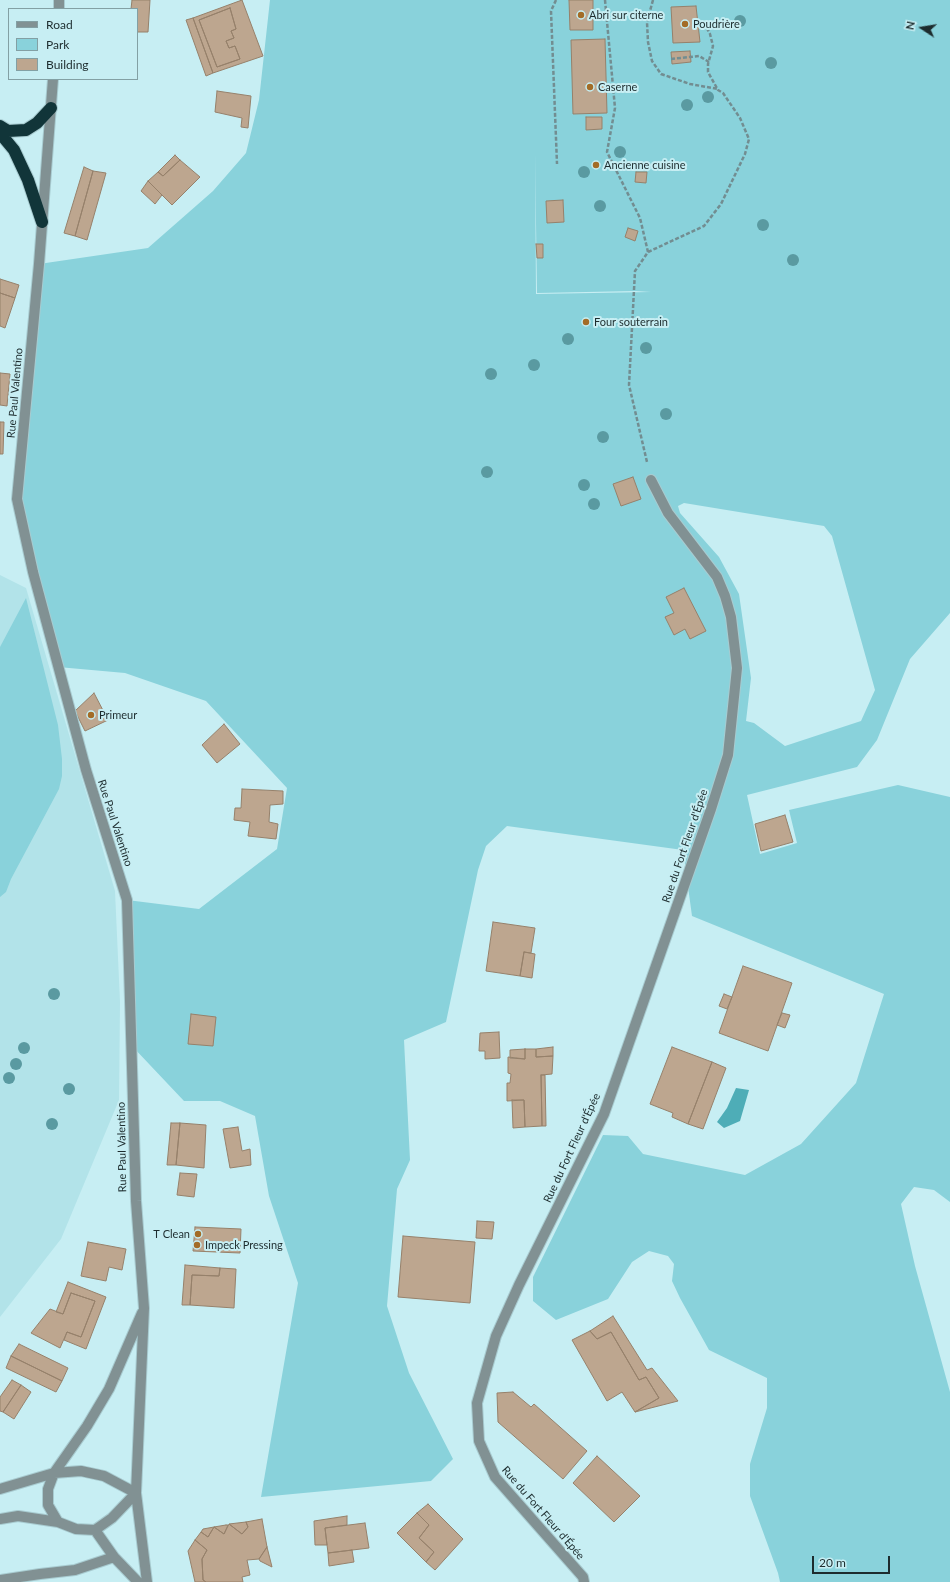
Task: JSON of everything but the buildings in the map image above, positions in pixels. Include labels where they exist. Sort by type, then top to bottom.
[{"type":"highway","points":[[0,126],[8,131],[26,130],[37,123],[51,108]]},
{"type":"highway","points":[[0,133],[14,150],[28,180],[42,222]]},
{"type":"street","name":"Rue Paul Valentino","points":[[53,80],[42,222],[17,499],[33,572],[86,770],[127,900],[136,1201],[144,1308],[136,1493],[147,1582]]},
{"type":"street","name":"Rue du Fort Fleur d'Épée","points":[[584,1582],[583,1577],[494,1477],[479,1441],[477,1403],[496,1336],[604,1114],[711,810],[728,755],[737,668],[731,617],[725,596],[717,578],[668,513],[651,480]]},
{"type":"street","points":[[58,1522],[48,1505],[48,1489],[54,1473],[109,1389],[144,1308]]},
{"type":"street","points":[[0,1488],[54,1473],[81,1471],[104,1476],[136,1493],[112,1518],[95,1530],[76,1529],[58,1522],[18,1516],[0,1518]]},
{"type":"street","points":[[95,1530],[114,1556],[138,1582]]},
{"type":"street","points":[[0,1580],[75,1570],[114,1556]]},
{"type":"path","points":[[556,0],[551,11],[557,164]]},
{"type":"path","points":[[605,0],[616,108],[607,152],[640,218],[648,252]]},
{"type":"path","points":[[653,0],[647,22],[648,42],[652,61],[661,74],[690,84],[718,90]]},
{"type":"path","points":[[651,480],[629,385],[635,271],[648,252],[704,226],[721,204],[745,154],[749,139],[740,118],[723,94],[718,90],[708,72],[708,62],[713,46],[710,34],[703,21]]},
{"type":"path","points":[[671,60],[699,56],[708,62]]},
{"type":"shaded area","points":[[0,575],[26,588],[115,891],[120,1002],[119,1100],[61,1239],[0,1317]]},
{"type":"shaded area","points":[[736,1088],[749,1090],[740,1121],[724,1128],[717,1122],[727,1108]]},
{"type":"green space","points":[[270,0],[950,0],[950,613],[910,659],[877,740],[857,767],[747,795],[760,854],[797,843],[789,810],[898,785],[950,797],[950,1202],[934,1190],[914,1187],[901,1204],[915,1266],[950,1392],[950,1582],[780,1582],[750,1496],[750,1464],[767,1408],[767,1378],[709,1350],[672,1281],[674,1264],[668,1256],[649,1251],[632,1262],[608,1299],[556,1320],[533,1301],[533,1277],[603,1135],[628,1136],[643,1154],[745,1175],[801,1144],[856,1083],[884,994],[692,916],[683,850],[507,826],[486,846],[478,870],[446,1022],[404,1040],[410,1160],[397,1189],[387,1306],[409,1373],[453,1459],[431,1481],[261,1497],[298,1283],[269,1196],[255,1116],[220,1101],[184,1101],[132,1046],[127,900],[199,909],[277,849],[287,788],[206,701],[125,673],[58,667],[17,499],[39,264],[148,248],[213,191],[246,153],[259,100]],"holes":[[[535,153],[537,293],[651,292],[536,294]],[[684,503],[824,526],[832,536],[875,690],[861,721],[785,746],[754,723],[746,721],[751,678],[739,594],[719,557],[680,513],[678,506]]]},
{"type":"green space","points":[[26,598],[58,725],[62,759],[62,776],[59,789],[11,879],[6,892],[0,897],[0,647]]},
{"type":"place","name":"Abri sur citerne","points":[[581,15]]},
{"type":"place","name":"Poudrière","points":[[685,24]]},
{"type":"place","name":"Caserne","points":[[590,87]]},
{"type":"place","name":"Ancienne cuisine","points":[[596,165]]},
{"type":"place","name":"Four souterrain","points":[[586,322]]},
{"type":"place","name":"Primeur","points":[[91,715]]},
{"type":"place","name":"T Clean","points":[[198,1234]]},
{"type":"place","name":"Impeck Pressing","points":[[197,1245]]}]
